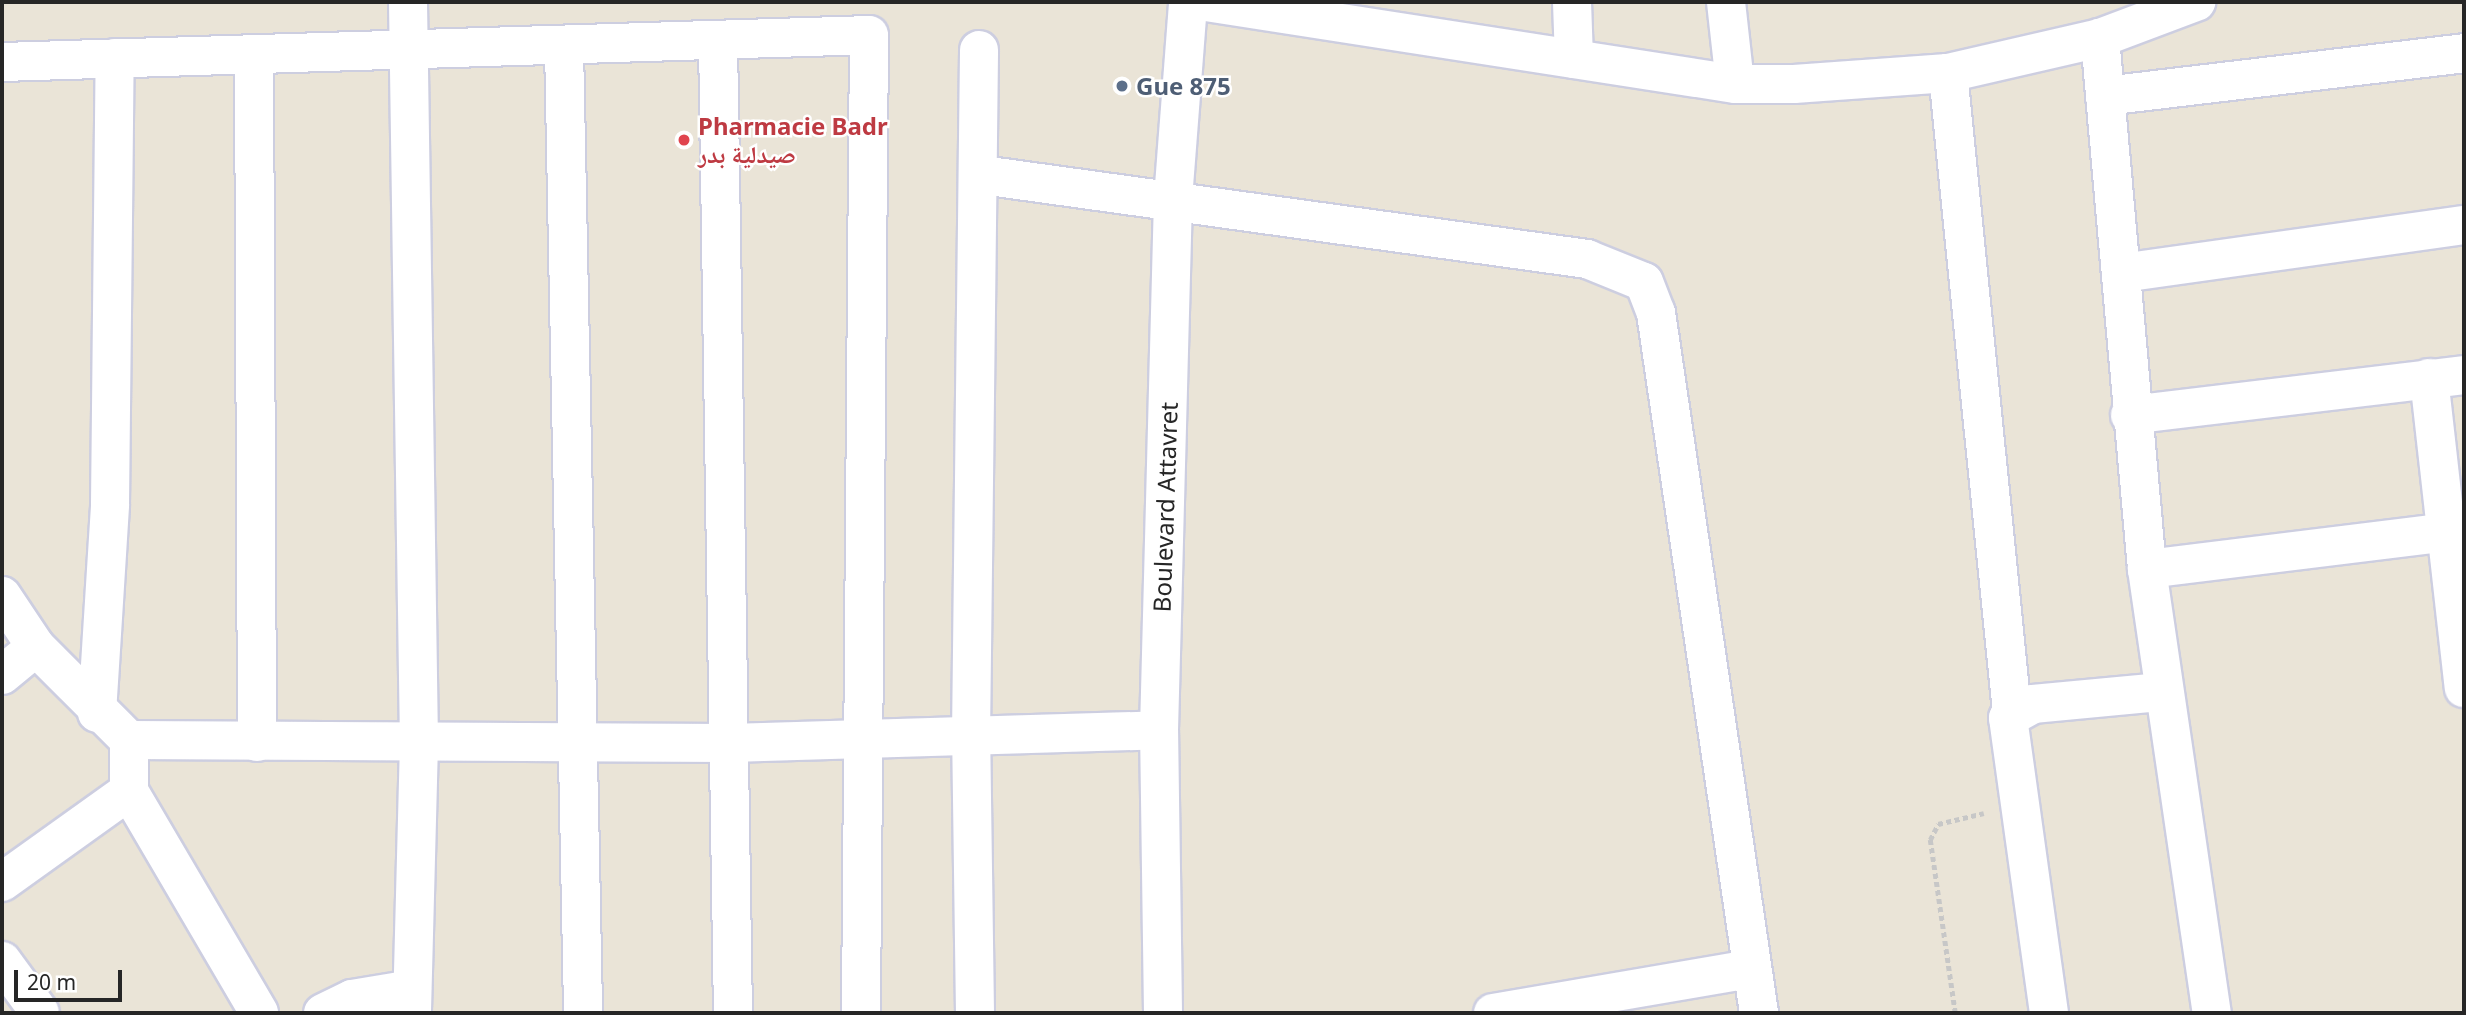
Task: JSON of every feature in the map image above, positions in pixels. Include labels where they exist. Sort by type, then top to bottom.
[{"type":"street","points":[[323,1013],[352,999],[412,1001],[418,743],[408,2]]},
{"type":"street","name":"Boulevard Attavret","points":[[1163,1013],[1159,730],[1173,199],[1188,2]]},
{"type":"street","points":[[1206,2],[1735,84],[1877,82],[1948,73],[2100,38],[2196,2]]},
{"type":"street","points":[[1572,2],[1574,58]]},
{"type":"street","points":[[1726,2],[1735,84]]},
{"type":"street","points":[[2,62],[564,47],[869,35],[862,1013]]},
{"type":"street","points":[[2100,38],[2122,273],[2130,415],[2161,692],[2212,1013]]},
{"type":"street","points":[[718,40],[733,1013]]},
{"type":"street","points":[[564,47],[583,1013]]},
{"type":"street","points":[[975,1013],[971,737],[982,175],[979,50]]},
{"type":"street","points":[[2105,96],[2464,53]]},
{"type":"street","points":[[254,55],[257,742]]},
{"type":"street","points":[[97,713],[110,504],[115,58]]},
{"type":"street","points":[[1948,73],[2012,712],[2009,734],[2049,1013]]},
{"type":"street","points":[[982,175],[1173,199],[1587,259],[1644,282],[1656,313],[1749,969],[1759,1013]]},
{"type":"street","points":[[2122,273],[2464,225]]},
{"type":"street","points":[[2130,415],[2447,377],[2453,477],[2449,532],[2462,631],[2464,688]]},
{"type":"street","points":[[2147,569],[2449,532]]},
{"type":"street","points":[[2,596],[36,647],[97,713],[130,740],[730,743],[1159,730]]},
{"type":"street","points":[[2,675],[36,647]]},
{"type":"street","points":[[2012,712],[2033,704],[2161,692]]},
{"type":"street","points":[[130,740],[129,791],[259,1013]]},
{"type":"street","points":[[2,881],[129,791]]},
{"type":"street","points":[[2,961],[40,1013]]},
{"type":"street","points":[[1493,1013],[1579,1006],[1749,969]]},
{"type":"path","points":[[1955,1013],[1930,840],[1938,824],[2020,806]]},
{"type":"place","name":"Gue 875","points":[[1122,86]]},
{"type":"place","name":"Pharmacie Badr صيدلية بدر","points":[[684,140]]}]
